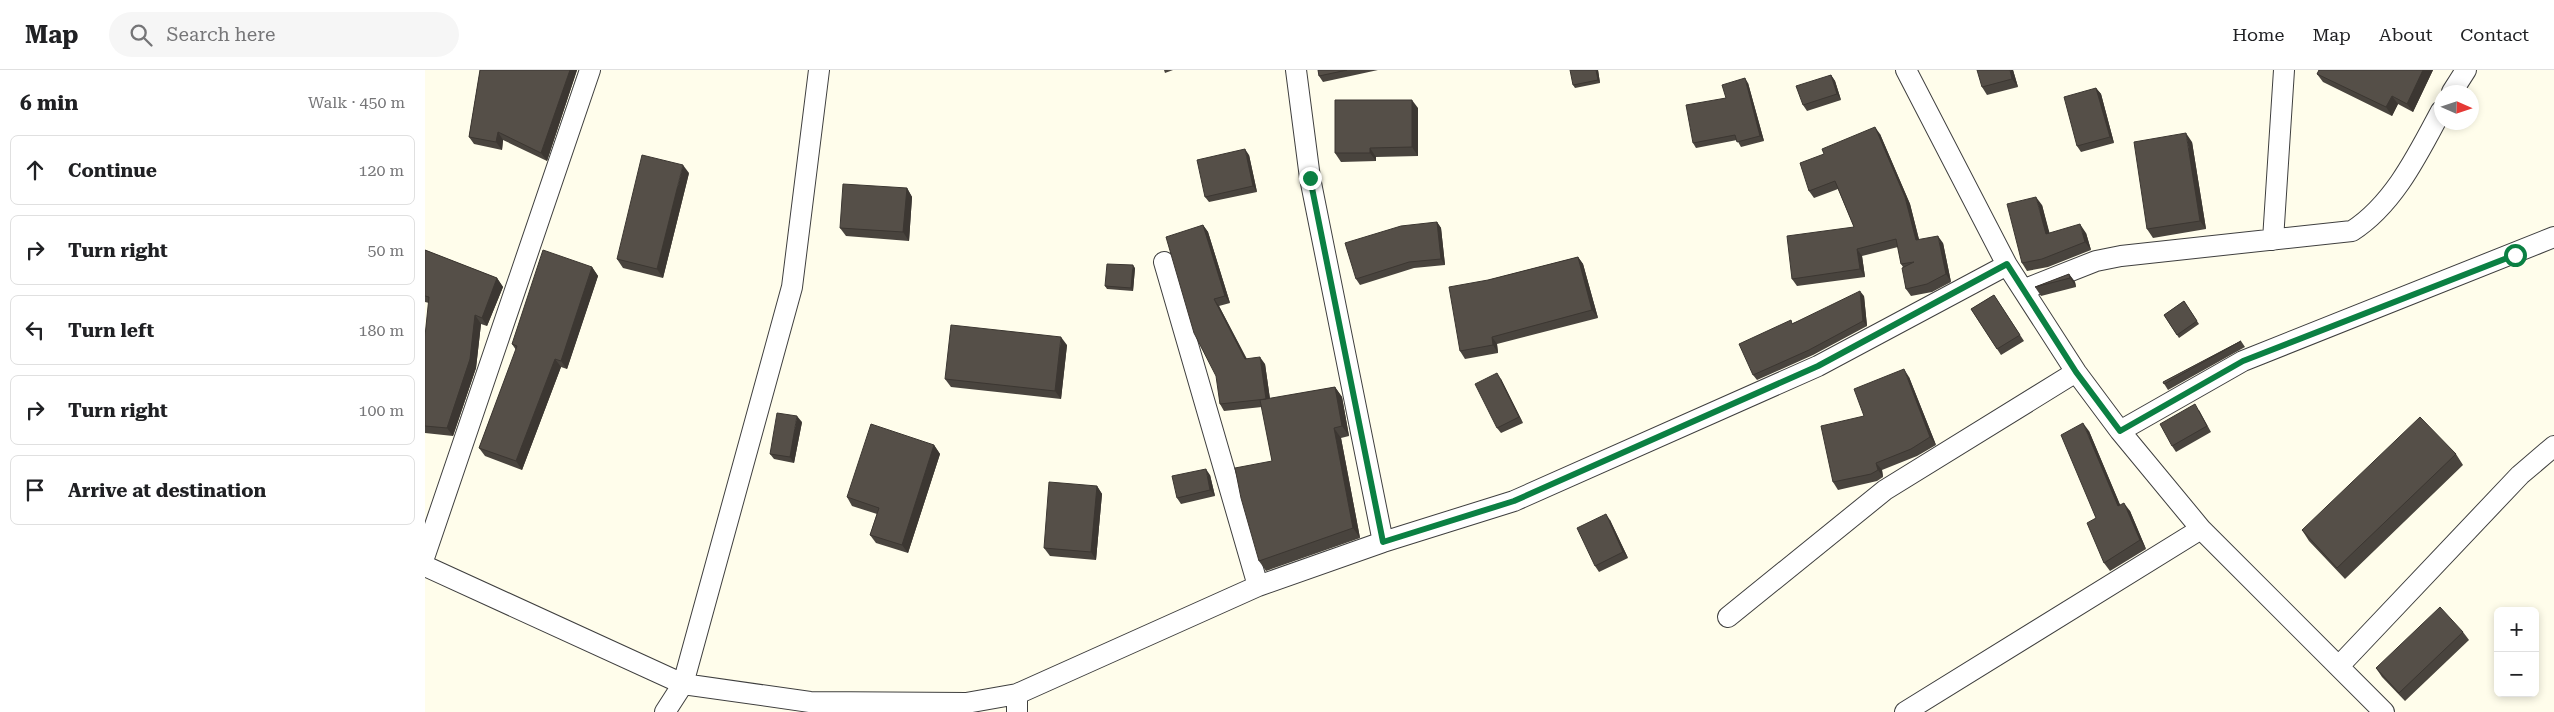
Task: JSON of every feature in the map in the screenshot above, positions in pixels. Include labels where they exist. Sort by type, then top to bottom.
[{"type":"street","points":[[425,555],[590,70]]},
{"type":"street","points":[[665,712],[683,684],[792,287],[819,70]]},
{"type":"street","points":[[1296,70],[1310,178],[1383,542]]},
{"type":"street","points":[[1906,70],[2007,264],[2076,372],[2120,431],[2201,529],[2384,712]]},
{"type":"street","points":[[2273,240],[2283,70]]},
{"type":"street","points":[[2456,85],[2466,70]]},
{"type":"street","points":[[2025,290],[2096,261],[2121,256],[2352,231],[2371,219],[2408,171],[2434,124]]},
{"type":"street","points":[[2120,431],[2243,361],[2554,237]]},
{"type":"street","points":[[1164,262],[1258,586]]},
{"type":"street","points":[[425,566],[683,684],[810,702],[1017,703],[1258,586],[1383,542],[1514,501],[1809,370],[2007,264]]},
{"type":"street","points":[[1728,618],[1885,490],[2076,372]]},
{"type":"street","points":[[2339,666],[2520,475],[2554,446]]},
{"type":"street","points":[[1905,712],[2201,529]]},
{"type":"building","points":[[480,70],[570,70],[541,153],[498,132],[496,142],[469,137]]},
{"type":"building","points":[[1318,70],[1347,70],[1319,76]]},
{"type":"building","points":[[1570,70],[1596,70],[1598,80],[1573,85]]},
{"type":"building","points":[[1977,70],[2010,70],[2012,79],[1982,87]]},
{"type":"building","points":[[2319,70],[2423,70],[2407,104],[2392,96],[2386,107],[2317,74]]},
{"type":"building","points":[[1831,75],[1837,94],[1803,105],[1796,86]]},
{"type":"building","points":[[1745,78],[1760,136],[1737,142],[1735,135],[1693,143],[1686,105],[1726,98],[1722,85]]},
{"type":"building","points":[[2096,88],[2110,137],[2077,146],[2064,97]]},
{"type":"building","points":[[1335,100],[1412,100],[1412,147],[1370,148],[1370,153],[1335,153]]},
{"type":"building","points":[[1875,127],[1905,197],[1916,240],[1938,236],[1946,274],[1927,284],[1906,289],[1902,268],[1914,262],[1901,264],[1896,239],[1857,249],[1860,269],[1792,279],[1787,236],[1854,227],[1835,181],[1809,191],[1800,163],[1824,154],[1822,149]]},
{"type":"building","points":[[2186,133],[2200,221],[2147,229],[2134,142]]},
{"type":"building","points":[[1245,149],[1253,186],[1205,197],[1197,160]]},
{"type":"building","points":[[642,155],[683,165],[657,269],[617,259]]},
{"type":"building","points":[[843,184],[907,188],[903,232],[840,228]]},
{"type":"building","points":[[2036,197],[2046,234],[2080,224],[2085,242],[2042,259],[2022,263],[2007,204]]},
{"type":"building","points":[[1437,222],[1441,259],[1409,262],[1356,279],[1345,243],[1401,226]]},
{"type":"building","points":[[1203,225],[1225,296],[1214,299],[1245,359],[1260,357],[1266,399],[1220,404],[1216,376],[1194,333],[1166,237]]},
{"type":"building","points":[[425,250],[497,278],[482,318],[475,315],[470,359],[447,428],[425,426],[425,336],[429,297],[425,296]]},
{"type":"building","points":[[543,250],[592,267],[561,361],[555,359],[516,461],[479,448],[517,346],[512,344]]},
{"type":"building","points":[[1578,257],[1592,310],[1492,337],[1493,345],[1460,351],[1449,287],[1488,280]]},
{"type":"building","points":[[1107,264],[1133,265],[1131,288],[1105,286]]},
{"type":"building","points":[[2069,274],[2070,278],[2035,287]]},
{"type":"building","points":[[1860,291],[1863,321],[1809,350],[1753,375],[1739,344],[1791,320],[1792,324]]},
{"type":"building","points":[[1994,295],[2020,335],[1997,349],[1971,309]]},
{"type":"building","points":[[2184,301],[2197,321],[2177,335],[2164,315]]},
{"type":"building","points":[[951,325],[1061,337],[1055,391],[945,379]]},
{"type":"building","points":[[2241,341],[2164,384],[2163,382]]},
{"type":"building","points":[[1904,369],[1930,437],[1911,449],[1876,463],[1878,470],[1871,474],[1833,482],[1821,426],[1864,416],[1854,389]]},
{"type":"building","points":[[1497,373],[1519,417],[1497,428],[1475,384]]},
{"type":"building","points":[[1335,387],[1342,426],[1334,428],[1353,528],[1259,561],[1241,498],[1235,468],[1272,461],[1260,400]]},
{"type":"building","points":[[2195,404],[2207,426],[2172,446],[2160,424]]},
{"type":"building","points":[[777,413],[797,416],[790,457],[770,454]]},
{"type":"building","points":[[2420,417],[2456,454],[2337,568],[2302,530]]},
{"type":"building","points":[[2083,423],[2118,506],[2124,503],[2140,540],[2104,563],[2087,523],[2096,518],[2061,435]]},
{"type":"building","points":[[871,424],[934,445],[902,545],[870,535],[879,508],[847,497]]},
{"type":"building","points":[[1206,469],[1210,490],[1177,498],[1172,476]]},
{"type":"building","points":[[1049,482],[1097,486],[1091,552],[1044,548]]},
{"type":"building","points":[[1606,514],[1623,552],[1595,566],[1577,528]]},
{"type":"building","points":[[2440,607],[2463,632],[2399,693],[2376,668]]},
{"type":"route","points":[[1310,178],[1383,542],[1514,501],[1818,366],[2007,264],[2076,372],[2120,431],[2243,361],[2515,255]]}]
